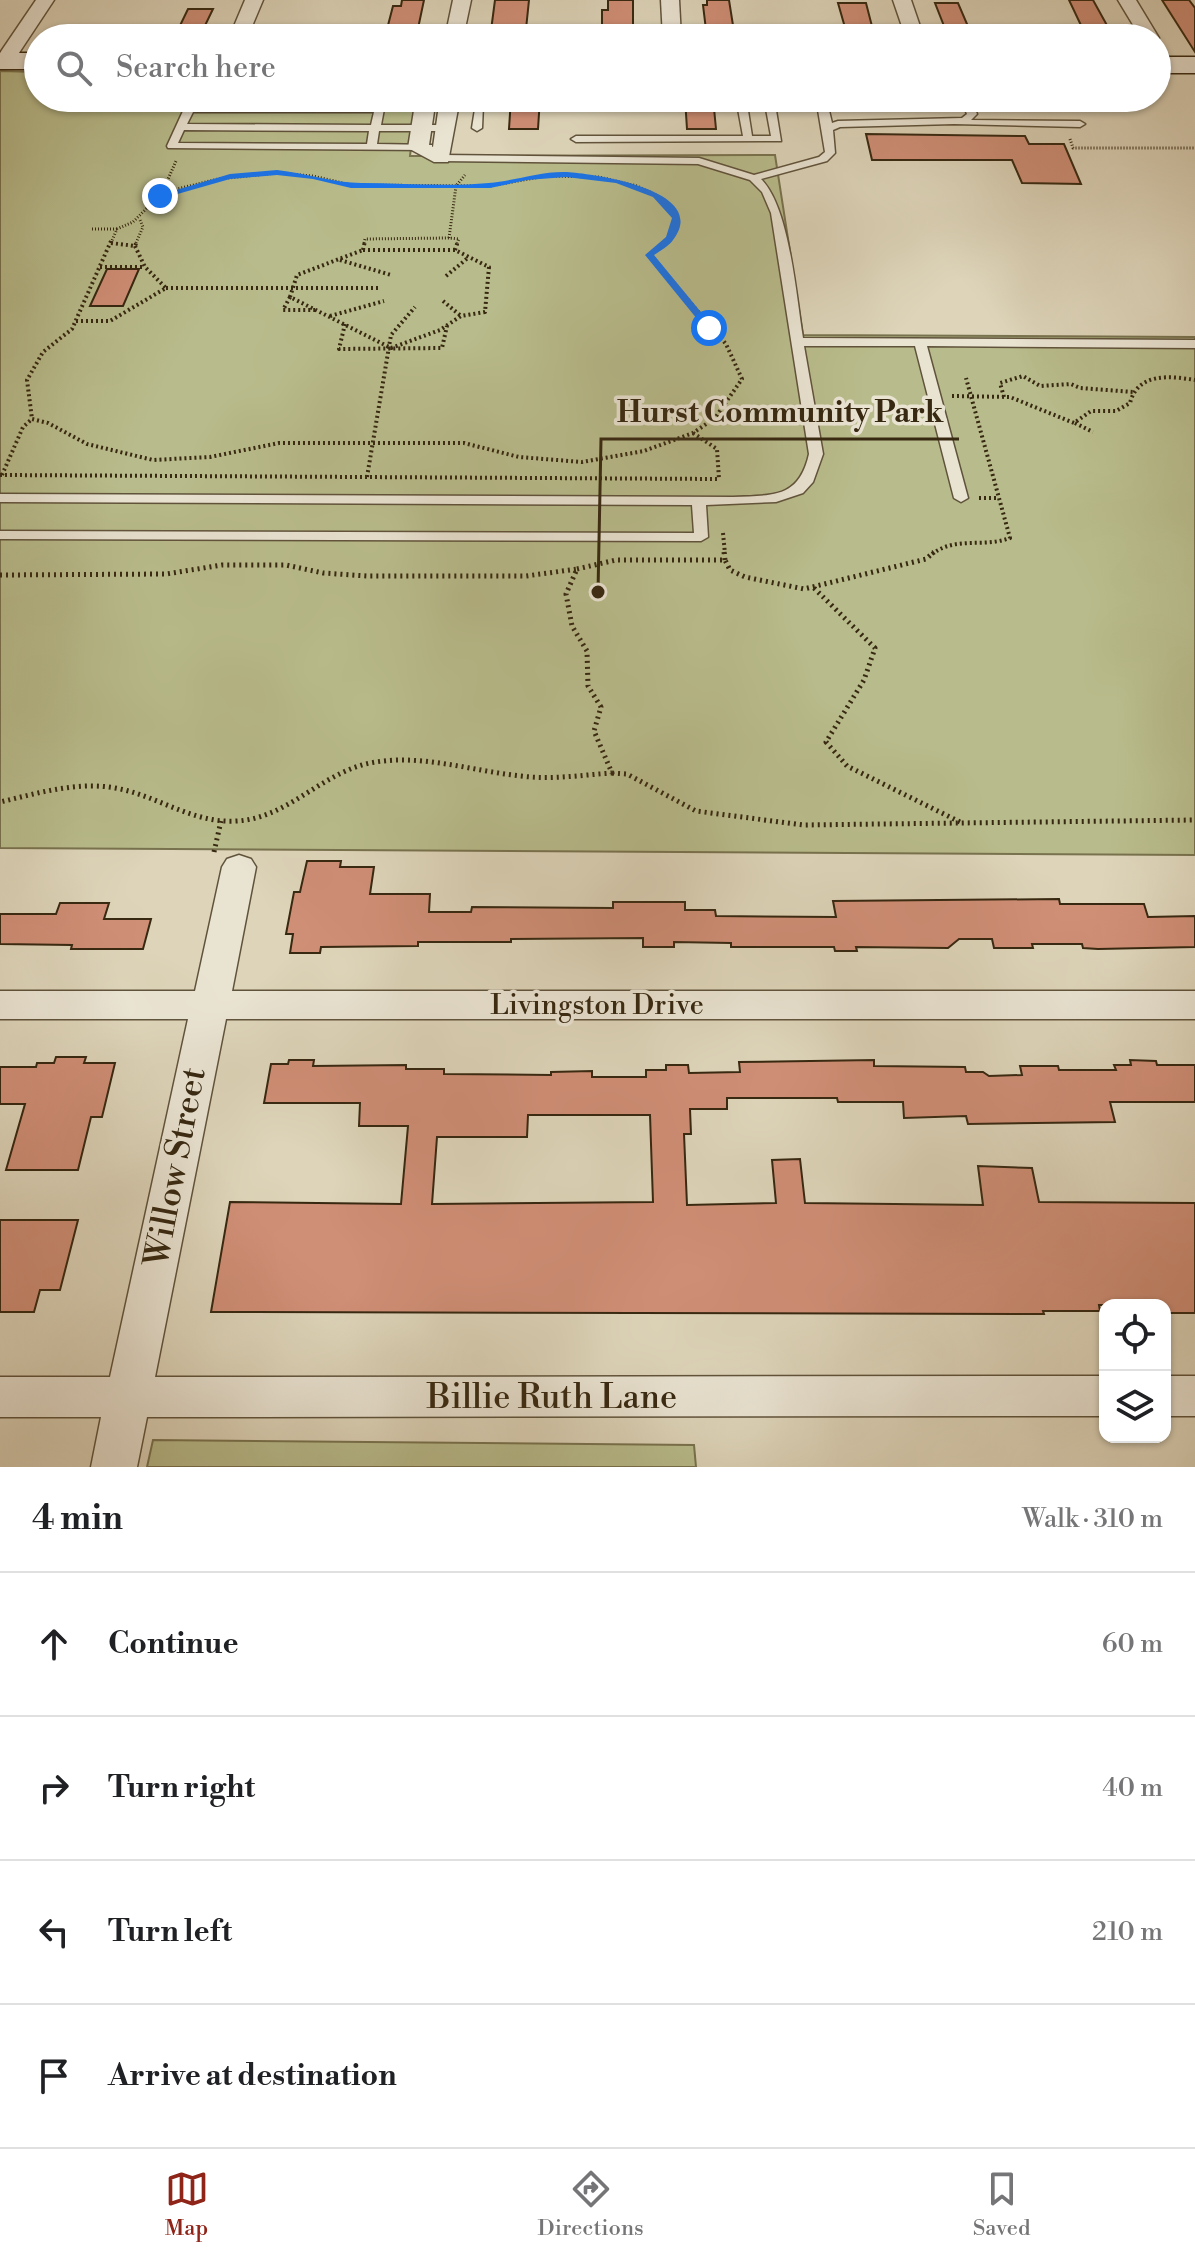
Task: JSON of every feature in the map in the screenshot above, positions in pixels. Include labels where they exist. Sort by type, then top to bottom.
[{"type":"main road","points":[[2,61],[24,61]]},
{"type":"main road","points":[[1171,62],[1195,65]]},
{"type":"street","points":[[28,24],[45,0]]},
{"type":"street","points":[[244,24],[254,0]]},
{"type":"street","points":[[457,24],[462,0]]},
{"type":"street","points":[[670,0],[671,24]]},
{"type":"street","points":[[902,0],[910,24]]},
{"type":"street","points":[[1127,0],[1142,24]]},
{"type":"street","points":[[2,61],[24,30]]},
{"type":"street","points":[[424,112],[420,138],[443,144],[448,112]]},
{"type":"street","name":"Willow Street","points":[[114,1467],[239,867]]},
{"type":"street","name":"Livingston Drive","points":[[0,1005],[1195,1005]]},
{"type":"street","name":"Billie Ruth Lane","points":[[0,1397],[1099,1396]]},
{"type":"street","points":[[1171,1396],[1195,1396]]},
{"type":"lane","points":[[188,112],[172,146],[371,147],[420,138]]},
{"type":"lane","points":[[371,147],[378,112]]},
{"type":"lane","points":[[477,128],[479,112]]},
{"type":"lane","points":[[744,112],[748,139]]},
{"type":"lane","points":[[576,139],[777,139],[772,112]]},
{"type":"lane","points":[[754,178],[823,159],[830,153],[824,112]]},
{"type":"lane","points":[[949,123],[965,121],[971,112]]},
{"type":"lane","points":[[828,129],[838,124],[1080,124]]},
{"type":"lane","points":[[0,498],[770,500],[803,489],[814,473],[816,454],[776,213],[767,191],[754,178],[699,161],[477,160],[443,144],[375,128],[181,127]]},
{"type":"lane","points":[[796,342],[1195,344]]},
{"type":"lane","points":[[920,343],[961,498]]},
{"type":"lane","points":[[0,535],[701,537],[699,500]]},
{"type":"path","points":[[1068,135],[1073,148],[1195,148]]},
{"type":"path","points":[[92,229],[117,229],[140,220],[160,196],[182,146]]},
{"type":"path","points":[[449,238],[456,186],[477,160]]},
{"type":"path","points":[[32,419],[48,423],[87,444],[153,460],[210,457],[279,443],[464,443],[519,457],[582,462],[644,451],[693,433],[715,418],[742,379],[726,344],[649,255],[670,238],[677,218],[666,202],[637,186],[599,177],[546,176],[490,186],[351,185],[313,176],[277,173],[230,177],[160,196]]},
{"type":"path","points":[[140,220],[143,227],[135,246],[145,267],[166,288]]},
{"type":"path","points":[[32,419],[27,380],[43,352],[72,329],[117,229]]},
{"type":"path","points":[[363,250],[365,239],[449,238],[459,239],[455,250]]},
{"type":"path","points":[[111,243],[135,246]]},
{"type":"path","points":[[290,297],[317,310],[345,324],[391,348],[447,326],[461,316],[485,312],[489,267],[455,250],[363,250],[297,275],[283,310],[317,310]]},
{"type":"path","points":[[446,276],[469,257]]},
{"type":"path","points":[[339,260],[391,275]]},
{"type":"path","points":[[100,267],[145,267]]},
{"type":"path","points":[[76,321],[110,321],[166,288],[378,288]]},
{"type":"path","points":[[329,316],[384,301]]},
{"type":"path","points":[[443,301],[461,316]]},
{"type":"path","points":[[367,477],[391,335],[415,307]]},
{"type":"path","points":[[345,324],[339,349],[442,348],[447,326]]},
{"type":"path","points":[[1004,397],[1000,383],[1023,376],[1040,386],[1071,384],[1080,388],[1133,392]]},
{"type":"path","points":[[1074,423],[1091,411],[1116,411],[1130,403],[1133,392],[1148,380],[1166,376],[1195,380]]},
{"type":"path","points":[[693,433],[717,449],[725,560],[730,570],[745,577],[804,589],[926,559],[941,545],[952,542],[1001,543],[1010,538],[966,378]]},
{"type":"path","points":[[971,396],[1004,397],[1093,432]]},
{"type":"path","points":[[32,419],[23,427],[1,475],[719,479]]},
{"type":"path","points":[[0,575],[166,574],[222,565],[286,565],[323,573],[367,576],[526,576],[616,560],[725,560]]},
{"type":"path","points":[[577,569],[566,594],[572,626],[587,651],[588,686],[601,707],[594,731],[612,773]]},
{"type":"path","points":[[813,587],[875,648],[864,680],[826,742],[847,766],[963,824]]},
{"type":"path","points":[[0,802],[102,786],[206,818],[236,821],[257,819],[290,806],[332,779],[372,763],[416,763],[541,778],[627,774],[696,811],[803,825],[1195,820]]},
{"type":"green space","points":[[0,71],[24,72],[24,112],[415,112],[410,156],[775,155],[803,335],[1195,337],[1195,855],[0,848]]},
{"type":"green space","points":[[153,1440],[694,1445],[696,1467],[147,1467]]},
{"type":"building","points":[[402,0],[424,0],[419,24],[388,24],[393,6],[401,6]]},
{"type":"building","points":[[495,0],[529,0],[527,24],[492,24]]},
{"type":"building","points":[[608,0],[633,0],[633,24],[602,24],[602,10],[608,10]]},
{"type":"building","points":[[707,0],[729,0],[733,24],[705,24],[703,5],[707,5]]},
{"type":"building","points":[[1069,0],[1093,0],[1106,24],[1080,24]]},
{"type":"building","points":[[1162,0],[1189,0],[1195,8],[1195,52]]},
{"type":"building","points":[[838,3],[866,3],[871,24],[844,24]]},
{"type":"building","points":[[935,3],[958,3],[967,24],[943,24]]},
{"type":"building","points":[[188,9],[213,9],[206,24],[181,24]]},
{"type":"building","points":[[510,112],[539,112],[538,129],[509,129]]},
{"type":"building","points":[[686,112],[714,112],[716,129],[687,129]]},
{"type":"building","points":[[866,134],[1025,136],[1029,144],[1064,144],[1081,184],[1022,183],[1012,160],[872,160]]},
{"type":"building","points":[[107,269],[139,269],[123,306],[90,306]]},
{"type":"building","points":[[307,861],[341,861],[340,867],[374,867],[370,894],[430,894],[429,912],[471,912],[472,907],[613,908],[613,902],[685,902],[685,910],[715,910],[716,916],[836,917],[833,901],[1059,899],[1060,904],[1144,904],[1148,917],[1195,916],[1195,947],[1098,949],[1083,948],[1082,944],[1032,944],[1033,948],[994,948],[992,939],[959,939],[948,948],[856,947],[857,951],[835,951],[834,947],[731,947],[731,943],[674,942],[674,947],[643,947],[643,938],[418,942],[418,946],[321,947],[320,953],[290,953],[293,934],[286,934],[294,892],[300,892]]},
{"type":"building","points":[[60,903],[109,903],[104,919],[151,919],[143,949],[71,949],[72,945],[0,944],[0,914],[56,914]]},
{"type":"building","points":[[56,1057],[86,1057],[84,1063],[115,1063],[102,1117],[91,1117],[78,1170],[6,1170],[25,1104],[0,1104],[0,1067],[36,1067],[37,1063],[54,1063]]},
{"type":"building","points":[[314,1060],[313,1066],[406,1065],[406,1069],[444,1069],[444,1074],[551,1075],[551,1072],[592,1071],[592,1077],[646,1077],[646,1070],[666,1070],[666,1065],[688,1065],[689,1073],[740,1072],[739,1062],[874,1060],[874,1066],[965,1067],[966,1072],[983,1072],[989,1076],[1022,1075],[1020,1066],[1116,1070],[1114,1065],[1131,1065],[1130,1060],[1156,1061],[1157,1065],[1195,1065],[1195,1102],[1110,1102],[1115,1122],[968,1124],[966,1116],[904,1118],[903,1102],[838,1102],[837,1098],[727,1098],[727,1109],[690,1109],[691,1134],[684,1134],[687,1205],[776,1203],[772,1160],[800,1159],[805,1203],[983,1205],[978,1166],[1032,1168],[1039,1202],[1195,1203],[1195,1313],[1171,1313],[1171,1299],[1099,1299],[1099,1311],[1043,1311],[1044,1314],[211,1312],[230,1202],[401,1204],[408,1126],[359,1126],[360,1103],[264,1103],[271,1064]],"holes":[[[528,1115],[650,1115],[653,1202],[432,1204],[437,1137],[527,1137]]]},
{"type":"building","points":[[0,1220],[78,1220],[60,1290],[40,1290],[34,1312],[0,1312]]},
{"type":"place","name":"Hurst Community Park","points":[[598,592]]},
{"type":"route","points":[[160,196],[203,182],[277,173],[313,176],[351,185],[490,186],[527,177],[566,175],[618,181],[656,195],[674,211],[677,218],[670,238],[649,255],[709,328]]}]
